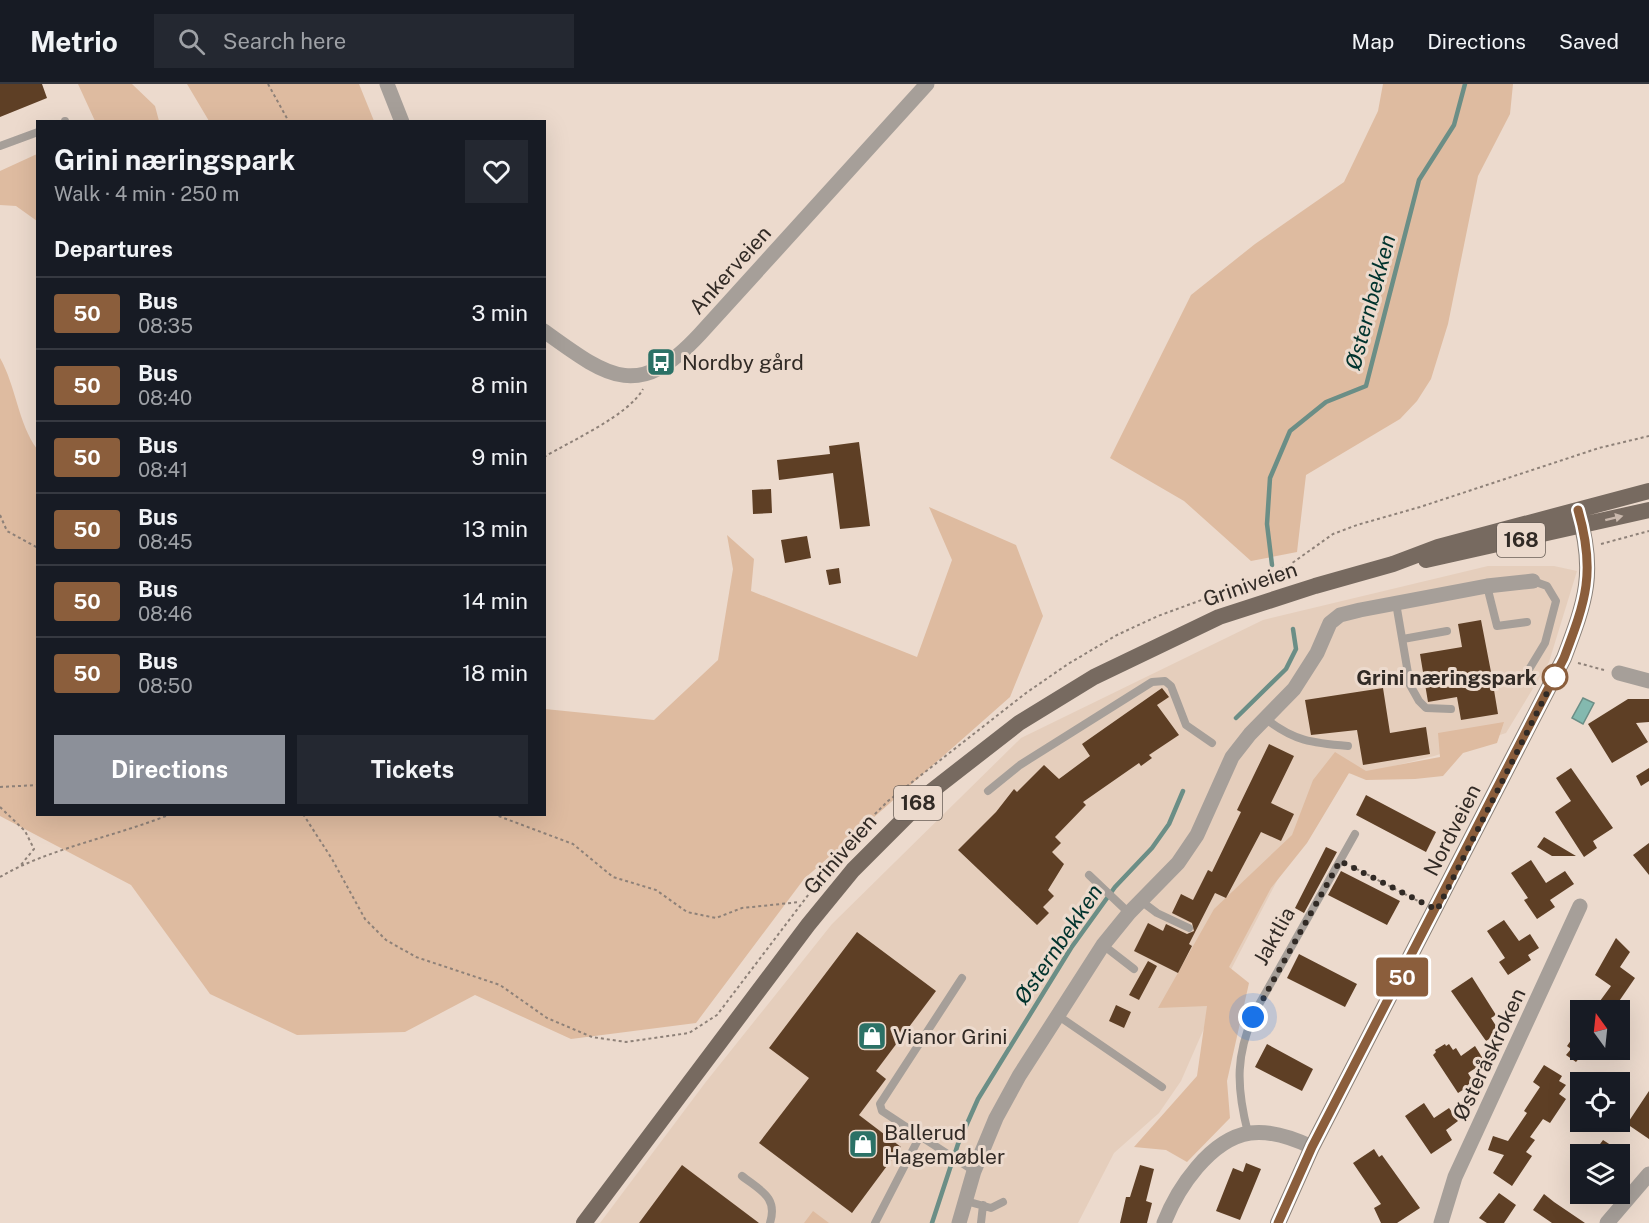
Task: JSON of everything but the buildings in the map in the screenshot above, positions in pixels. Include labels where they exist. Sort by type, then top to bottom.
[{"type":"main road","name":"Griniveien","points":[[1580,518],[1649,491]]},
{"type":"main road","name":"Griniveien","points":[[584,1223],[808,925],[853,870],[902,818],[970,760],[1056,699],[1120,663],[1181,633],[1260,603],[1393,564],[1438,547],[1580,518],[1649,510]]},
{"type":"main road","name":"Nordveien","points":[[1278,1223],[1312,1147],[1437,910],[1564,658],[1581,614],[1589,572],[1587,547],[1580,518]]},
{"type":"street","points":[[387,84],[401,120]]},
{"type":"street","name":"Ankerveien","points":[[647,374],[666,366],[688,348],[927,84]]},
{"type":"street","points":[[546,332],[600,368],[621,375],[647,374]]},
{"type":"street","points":[[959,1223],[975,1171],[996,1118],[1019,1076],[1103,945],[1129,913],[1178,863],[1197,836],[1232,757],[1294,689],[1317,653],[1330,623],[1340,615],[1396,603],[1487,586],[1533,581]]},
{"type":"street","points":[[1619,673],[1649,681]]},
{"type":"street","name":"Østeråskroken","points":[[1441,1223],[1455,1178],[1580,906]]},
{"type":"street","points":[[1164,1223],[1173,1199],[1199,1165],[1228,1140],[1248,1133],[1281,1135],[1312,1147]]},
{"type":"street","points":[[1607,1223],[1649,1173]]},
{"type":"lane","points":[[0,147],[36,133]]},
{"type":"lane","points":[[1525,676],[1545,643],[1556,602],[1547,586],[1533,581]]},
{"type":"lane","points":[[1487,586],[1497,626],[1527,622]]},
{"type":"lane","points":[[1396,603],[1410,685],[1426,708],[1451,709]]},
{"type":"lane","points":[[1402,639],[1447,631]]},
{"type":"lane","points":[[988,791],[1020,765],[1152,682],[1165,681],[1171,686],[1186,725],[1212,743]]},
{"type":"lane","points":[[1266,719],[1300,741],[1348,746]]},
{"type":"lane","name":"Jaktlia","points":[[1248,1133],[1240,1102],[1238,1073],[1246,1034],[1257,1008],[1355,834]]},
{"type":"lane","points":[[1089,875],[1129,913]]},
{"type":"lane","points":[[1141,900],[1157,913],[1189,928]]},
{"type":"lane","points":[[1103,945],[1134,969]]},
{"type":"lane","points":[[962,978],[880,1104],[882,1111],[975,1171]]},
{"type":"lane","points":[[1057,1015],[1162,1087]]},
{"type":"lane","points":[[875,1223],[920,1136]]},
{"type":"lane","points":[[742,1176],[772,1202],[774,1210],[770,1223]]},
{"type":"lane","points":[[966,1201],[991,1208],[1004,1202]]},
{"type":"lane","points":[[981,1223],[982,1205]]},
{"type":"path","points":[[268,84],[288,120]]},
{"type":"path","points":[[546,456],[629,404],[639,395],[647,374]]},
{"type":"path","points":[[0,515],[7,531],[36,547]]},
{"type":"path","points":[[1587,547],[1649,531]]},
{"type":"path","points":[[1564,658],[1619,673]]},
{"type":"path","points":[[0,787],[36,784]]},
{"type":"path","points":[[0,807],[25,831],[34,849],[20,866]]},
{"type":"path","points":[[0,877],[20,866],[165,816]]},
{"type":"path","points":[[304,816],[332,859],[365,919],[386,940],[416,957],[500,985],[547,1018],[592,1037],[626,1042],[689,1034]]},
{"type":"path","points":[[498,816],[573,844],[613,877],[656,890],[687,912],[716,918],[742,908],[800,902]]},
{"type":"path","points":[[1340,861],[1437,910]]},
{"type":"shaded area","points":[[78,84],[132,84],[155,106],[159,120],[95,120]]},
{"type":"shaded area","points":[[187,84],[359,84],[374,120],[208,120]]},
{"type":"shaded area","points":[[1383,84],[1513,84],[1510,114],[1478,176],[1448,324],[1431,379],[1417,401],[1400,419],[1306,475],[1297,552],[1251,561],[1184,501],[1110,458],[1191,295],[1255,244],[1344,182],[1378,111]]},
{"type":"shaded area","points":[[36,154],[36,220],[16,206],[0,205],[0,171]]},
{"type":"shaded area","points":[[0,358],[10,380],[25,428],[36,447],[36,816],[546,816],[546,709],[654,720],[718,660],[733,569],[727,535],[754,559],[751,591],[917,657],[952,560],[929,507],[1016,545],[1043,616],[1010,697],[804,879],[696,1023],[571,1039],[475,995],[405,1032],[297,1035],[210,994],[131,885],[0,816]]},
{"type":"shaded area","points":[[1488,566],[1554,566],[1577,571],[1549,662],[1506,733],[1434,756],[1362,774],[1339,773],[1297,842],[1223,985],[1181,1081],[1159,1113],[1114,1153],[1078,1223],[600,1223],[705,1083],[832,924],[1021,738],[1263,620]]},
{"type":"shaded area","points":[[1504,722],[1497,743],[1463,753],[1443,776],[1366,780],[1349,773],[1307,843],[1271,888],[1229,967],[1249,983],[1227,1081],[1230,1118],[1187,1162],[1166,1150],[1134,1147],[1197,1076],[1207,1006],[1158,1008],[1214,909],[1292,835],[1313,780],[1335,752],[1366,771],[1440,757],[1438,733]]},
{"type":"shaded area","points":[[813,1211],[829,1223],[804,1223]]},
{"type":"water","points":[[1583,698],[1594,703],[1583,724],[1572,718]]},
{"type":"waterway","name":"Østernbekken","points":[[1272,565],[1267,524],[1270,478],[1290,431],[1326,402],[1366,386],[1419,180],[1454,125],[1465,84]]},
{"type":"waterway","name":"Østernbekken","points":[[1236,718],[1286,669],[1296,649],[1293,629]]},
{"type":"waterway","name":"Østernbekken","points":[[932,1223],[958,1144],[978,1099],[1071,948],[1115,887],[1152,848],[1169,824],[1183,791]]},
{"type":"bus line","name":"50","points":[[1278,1223],[1312,1147],[1437,910],[1564,658],[1581,614],[1589,572],[1587,547],[1578,510]]},
{"type":"place","name":"Nordby gård","points":[[661,362]]},
{"type":"place","name":"Grini næringspark","points":[[1555,677]]},
{"type":"place","name":"Vianor Grini","points":[[872,1036]]},
{"type":"place","name":"Ballerud Hagemøbler","points":[[863,1144]]},
{"type":"route","points":[[1253,1017],[1340,861],[1437,910],[1555,677]]}]
